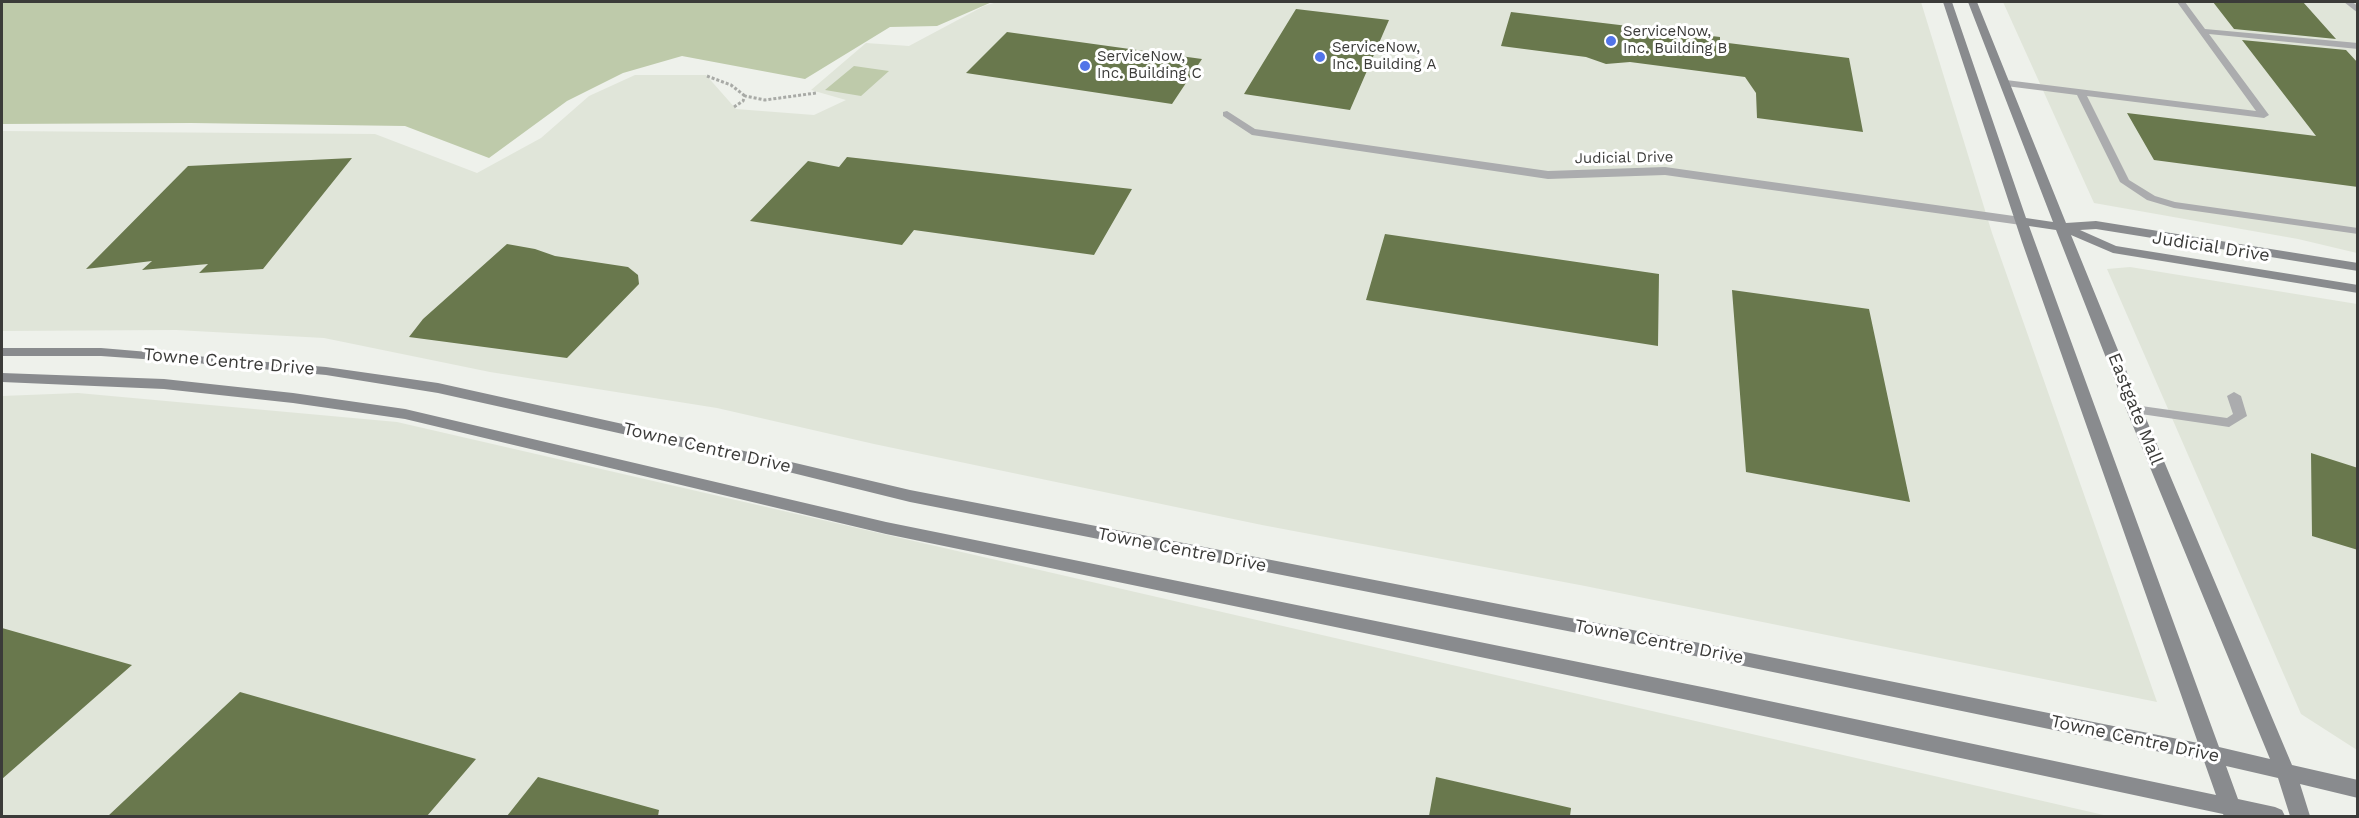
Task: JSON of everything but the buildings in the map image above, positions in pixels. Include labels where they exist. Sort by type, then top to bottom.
[{"type":"street","points":[[1947,2],[2021,221],[2233,812]]},
{"type":"street","name":"Eastgate Mall","points":[[1972,2],[2134,409],[2286,773],[2300,816]]},
{"type":"street","name":"Judicial Drive","points":[[1227,114],[1252,132],[1548,175],[1665,171],[2063,227],[2096,225],[2358,267]]},
{"type":"street","name":"Judicial Drive","points":[[2063,227],[2113,249],[2358,290]]},
{"type":"street","name":"Towne Centre Drive","points":[[2,351],[101,352],[194,358],[326,371],[438,388],[740,455],[910,496],[1705,651],[2212,754],[2358,789]]},
{"type":"street","name":"Towne Centre Drive","points":[[2,378],[164,384],[293,398],[405,414],[886,528],[1712,697],[2233,812],[2275,816]]},
{"type":"lane","points":[[2006,83],[2264,116],[2181,2]]},
{"type":"lane","points":[[2348,2],[2358,11]]},
{"type":"lane","points":[[2203,31],[2358,46]]},
{"type":"lane","points":[[2081,94],[2125,182],[2151,198],[2174,205],[2358,231]]},
{"type":"lane","points":[[2134,409],[2229,423],[2240,416],[2234,396]]},
{"type":"path","points":[[707,76],[731,85],[745,96],[765,100],[816,93]]},
{"type":"path","points":[[734,107],[743,101],[745,96]]},
{"type":"shaded area","points":[[997,2],[1921,2],[1992,233],[2157,702],[1585,586],[1262,525],[874,444],[717,408],[490,372],[324,338],[176,330],[2,331],[2,131],[375,134],[477,173],[541,138],[589,96],[635,75],[706,75],[736,109],[814,115],[846,100],[811,90],[866,43],[909,46],[984,6]]},
{"type":"shaded area","points":[[2003,2],[2357,2],[2357,253],[2298,239],[2094,203]]},
{"type":"shaded area","points":[[2130,267],[2357,304],[2357,750],[2301,714],[2107,269]]},
{"type":"shaded area","points":[[78,393],[397,422],[2108,816],[2,816],[2,396]]},
{"type":"green space","points":[[2,2],[992,2],[937,26],[890,27],[805,79],[682,56],[623,73],[567,101],[489,158],[405,126],[191,123],[2,124]]},
{"type":"green space","points":[[854,66],[889,71],[861,96],[825,90]]},
{"type":"place","name":"ServiceNow, Inc. Building B","points":[[1611,41]]},
{"type":"place","name":"ServiceNow, Inc. Building A","points":[[1320,57]]},
{"type":"place","name":"ServiceNow, Inc. Building C","points":[[1085,66]]}]
